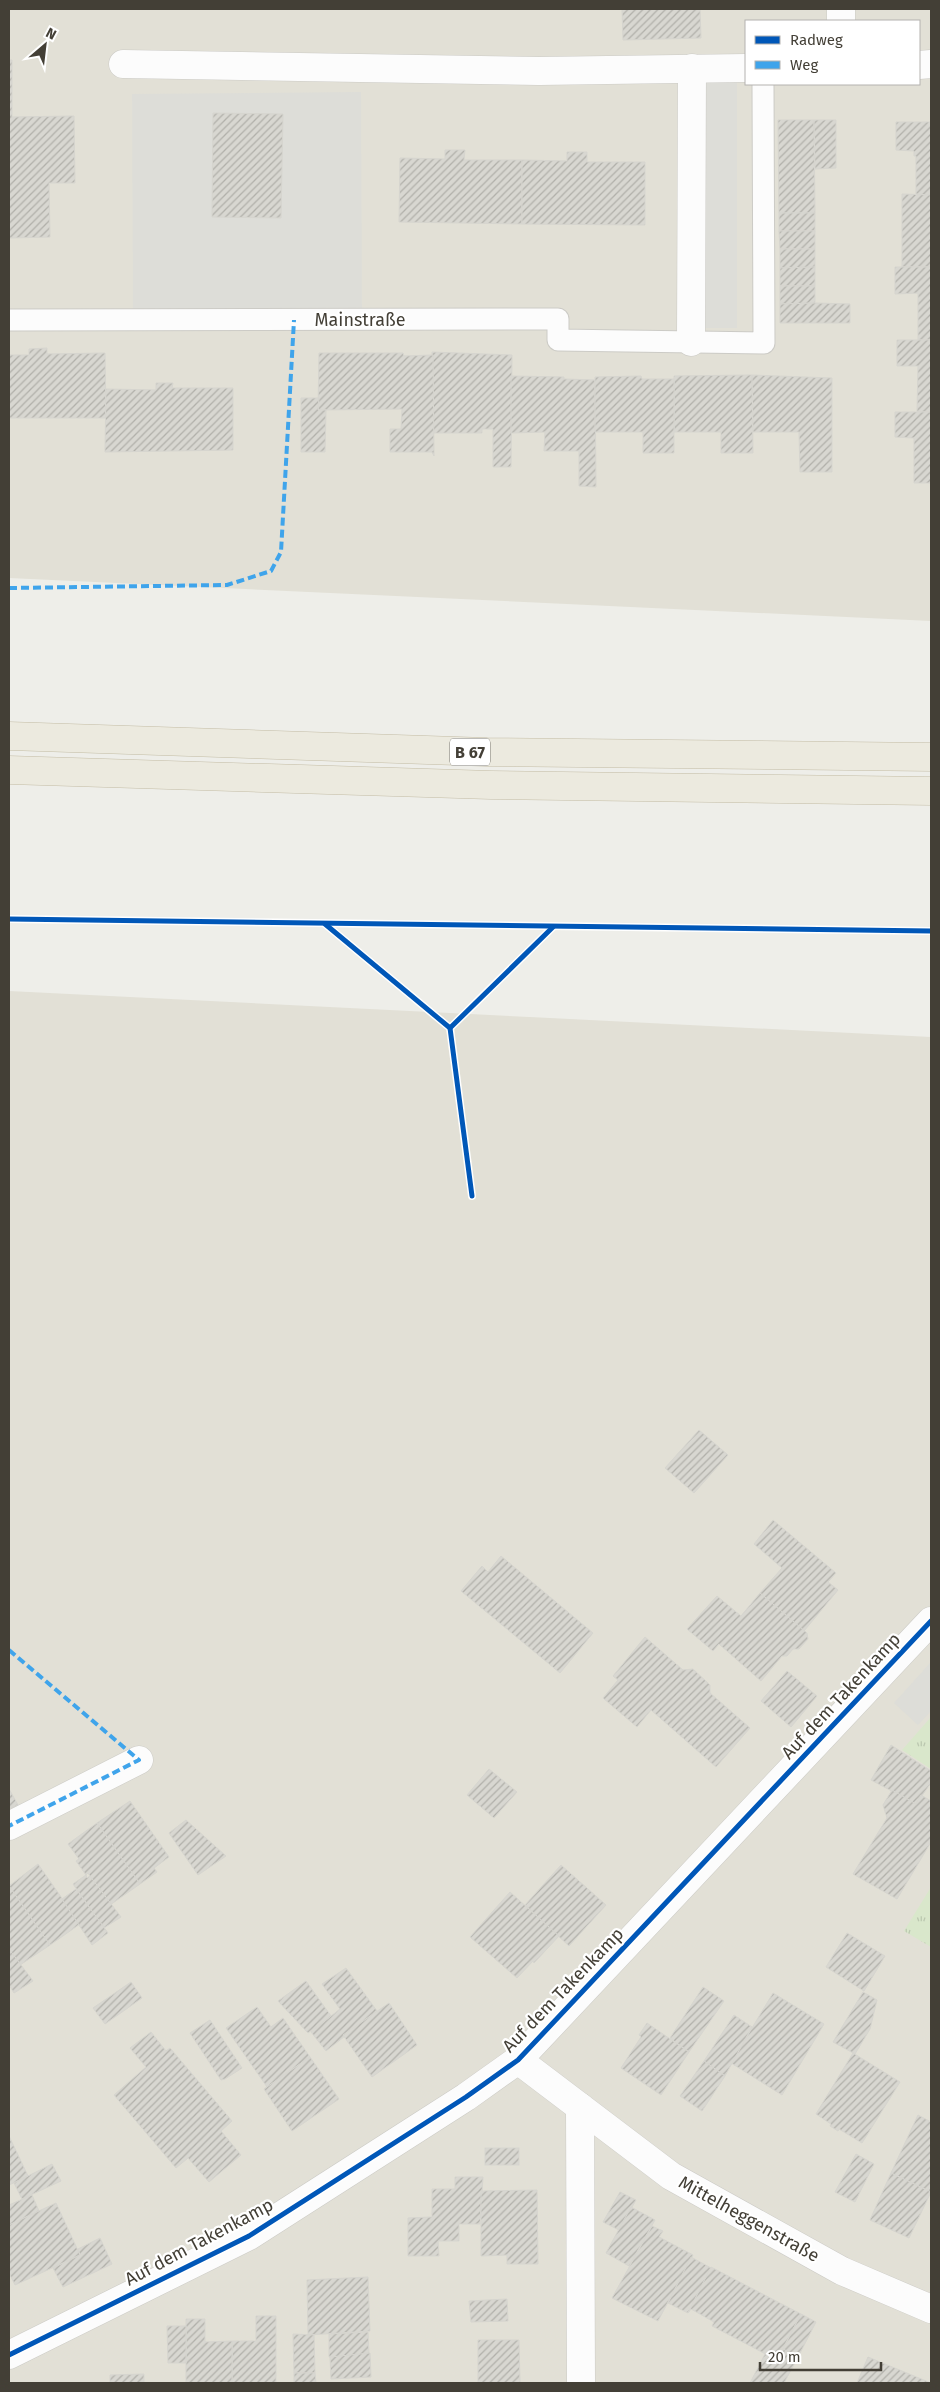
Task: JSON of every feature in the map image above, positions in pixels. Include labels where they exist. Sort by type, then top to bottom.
[{"type":"highway","name":"B 67","points":[[9,736],[487,752],[931,758]]},
{"type":"highway","name":"B 67","points":[[9,770],[491,786],[931,790]]},
{"type":"street","points":[[123,64],[539,71],[745,68]]},
{"type":"street","points":[[691,342],[692,68]]},
{"type":"street","name":"Auf dem Takenkamp","points":[[9,2355],[249,2236],[466,2097],[518,2060],[931,1621]]},
{"type":"street","points":[[9,1826],[139,1760]]},
{"type":"street","name":"Mittelheggenstraße","points":[[518,2060],[671,2176],[842,2271],[931,2309]]},
{"type":"street","points":[[580,2107],[581,2383]]},
{"type":"lane","name":"Mainstraße","points":[[9,320],[558,319],[558,340],[764,343],[763,85]]},
{"type":"shaded area","points":[[9,9],[931,9],[931,621],[9,578]]},
{"type":"shaded area","points":[[702,79],[737,79],[737,328],[701,328]]},
{"type":"shaded area","points":[[361,92],[362,310],[133,312],[132,94]]},
{"type":"shaded area","points":[[9,991],[931,1037],[931,2383],[9,2383]]},
{"type":"shaded area","points":[[931,1662],[931,1711],[918,1725],[894,1703]]},
{"type":"green space","points":[[931,1717],[931,1769],[902,1750]]},
{"type":"green space","points":[[931,1887],[931,1947],[904,1931]]},
{"type":"building","points":[[622,9],[700,9],[701,38],[623,40]]},
{"type":"building","points":[[9,60],[12,60],[12,117],[74,116],[75,183],[49,183],[50,237],[9,238]]},
{"type":"building","points":[[213,113],[283,114],[281,218],[212,217]]},
{"type":"building","points":[[778,120],[814,120],[815,213],[779,213]]},
{"type":"building","points":[[814,120],[836,120],[836,168],[815,169]]},
{"type":"building","points":[[896,122],[931,122],[931,195],[916,194],[916,156],[914,156],[914,151],[896,150]]},
{"type":"building","points":[[445,150],[465,150],[464,160],[522,160],[522,224],[399,222],[400,158],[445,159]]},
{"type":"building","points":[[567,152],[587,152],[587,162],[645,162],[645,225],[522,224],[522,160],[567,161]]},
{"type":"building","points":[[902,194],[931,195],[931,267],[902,267]]},
{"type":"building","points":[[779,213],[815,213],[815,231],[779,231]]},
{"type":"building","points":[[779,231],[815,231],[815,249],[780,249]]},
{"type":"building","points":[[780,249],[815,249],[815,267],[780,268]]},
{"type":"building","points":[[815,267],[815,286],[780,286],[780,268]]},
{"type":"building","points":[[895,267],[931,267],[931,340],[918,340],[918,293],[895,294]]},
{"type":"building","points":[[780,286],[815,286],[815,303],[780,304]]},
{"type":"building","points":[[780,304],[850,304],[850,323],[780,323]]},
{"type":"building","points":[[897,340],[931,340],[931,412],[917,412],[918,366],[897,366]]},
{"type":"building","points":[[47,348],[47,354],[105,353],[106,418],[9,418],[9,355],[29,355],[29,349]]},
{"type":"building","points":[[432,352],[512,355],[511,467],[493,467],[493,429],[482,429],[482,433],[432,433]]},
{"type":"building","points":[[319,353],[403,353],[404,356],[433,355],[434,456],[432,452],[390,452],[390,429],[401,429],[402,409],[318,410]]},
{"type":"building","points":[[752,375],[753,453],[721,453],[721,432],[674,432],[674,376]]},
{"type":"building","points":[[752,375],[832,378],[832,472],[800,472],[799,432],[753,432]]},
{"type":"building","points":[[511,376],[564,377],[564,379],[595,380],[596,487],[579,486],[579,451],[544,451],[545,432],[511,433]]},
{"type":"building","points":[[641,376],[642,379],[674,379],[674,453],[643,453],[643,432],[595,432],[595,377]]},
{"type":"building","points":[[156,383],[173,383],[172,388],[233,388],[233,450],[105,452],[106,389],[156,390]]},
{"type":"building","points":[[301,398],[319,398],[318,410],[326,410],[325,452],[301,452]]},
{"type":"building","points":[[895,412],[931,412],[931,483],[914,483],[914,438],[895,437]]},
{"type":"building","points":[[699,1430],[728,1455],[694,1493],[665,1468]]},
{"type":"building","points":[[773,1520],[836,1573],[828,1582],[838,1590],[804,1631],[760,1593],[782,1568],[754,1544]]},
{"type":"building","points":[[501,1556],[593,1633],[560,1673],[461,1591],[482,1566],[488,1572]]},
{"type":"building","points":[[760,1593],[807,1633],[808,1639],[799,1649],[793,1649],[787,1656],[782,1656],[761,1681],[719,1644],[713,1651],[687,1629],[717,1596],[741,1616]]},
{"type":"building","points":[[645,1637],[683,1670],[693,1669],[710,1685],[710,1693],[750,1728],[716,1767],[651,1710],[637,1727],[603,1698],[618,1680],[613,1676]]},
{"type":"building","points":[[787,1671],[817,1696],[791,1727],[761,1701]]},
{"type":"building","points":[[891,1745],[931,1771],[931,1783],[916,1804],[871,1780]]},
{"type":"building","points":[[489,1769],[517,1792],[494,1818],[467,1795]]},
{"type":"building","points":[[9,1789],[18,1805],[9,1809]]},
{"type":"building","points":[[892,1790],[916,1804],[921,1795],[931,1801],[931,1842],[897,1899],[853,1874],[887,1818],[883,1805]]},
{"type":"building","points":[[130,1801],[169,1857],[154,1868],[157,1872],[140,1884],[97,1823]]},
{"type":"building","points":[[186,1820],[226,1856],[198,1875],[169,1833]]},
{"type":"building","points":[[97,1823],[140,1884],[110,1905],[88,1873],[86,1875],[76,1861],[79,1859],[68,1844]]},
{"type":"building","points":[[38,1864],[80,1924],[50,1945],[9,1886]]},
{"type":"building","points":[[561,1865],[606,1905],[569,1946],[525,1905]]},
{"type":"building","points":[[86,1875],[87,1878],[90,1876],[121,1917],[104,1928],[73,1884]]},
{"type":"building","points":[[9,1886],[50,1945],[20,1965],[9,1949]]},
{"type":"building","points":[[76,1889],[108,1933],[92,1945],[62,1899]]},
{"type":"building","points":[[510,1892],[559,1936],[517,1978],[470,1937]]},
{"type":"building","points":[[847,1933],[885,1956],[864,1991],[826,1967]]},
{"type":"building","points":[[9,1949],[33,1981],[14,1993],[9,1985]]},
{"type":"building","points":[[346,1968],[377,2011],[326,2051],[311,2032],[340,2009],[322,1984]]},
{"type":"building","points":[[306,1981],[331,2016],[308,2033],[278,2001]]},
{"type":"building","points":[[131,1982],[142,1998],[105,2024],[93,2008]]},
{"type":"building","points":[[703,1987],[724,2001],[689,2052],[670,2038]]},
{"type":"building","points":[[863,1992],[877,2000],[870,2029],[855,2054],[833,2042]]},
{"type":"building","points":[[773,1993],[824,2024],[782,2095],[731,2063]]},
{"type":"building","points":[[389,2003],[417,2045],[372,2077],[343,2035]]},
{"type":"building","points":[[257,2007],[271,2027],[283,2018],[310,2057],[267,2087],[226,2028]]},
{"type":"building","points":[[734,2015],[752,2027],[725,2076],[704,2061]]},
{"type":"building","points":[[210,2020],[242,2068],[221,2080],[190,2033]]},
{"type":"building","points":[[647,2023],[689,2052],[661,2095],[621,2068],[641,2037],[639,2035]]},
{"type":"building","points":[[151,2032],[166,2051],[170,2048],[232,2121],[221,2131],[241,2155],[209,2182],[188,2158],[176,2168],[114,2095],[146,2067],[130,2048]]},
{"type":"building","points":[[853,2053],[900,2082],[862,2143],[839,2129],[838,2131],[830,2126],[831,2124],[816,2114]]},
{"type":"building","points":[[310,2057],[339,2099],[292,2131],[264,2089]]},
{"type":"building","points":[[704,2061],[725,2076],[702,2111],[680,2096]]},
{"type":"building","points":[[918,2115],[931,2122],[931,2192],[891,2173]]},
{"type":"building","points":[[9,2136],[28,2176],[9,2185]]},
{"type":"building","points":[[485,2148],[519,2148],[519,2165],[485,2165]]},
{"type":"building","points":[[856,2154],[874,2164],[855,2202],[835,2192]]},
{"type":"building","points":[[52,2164],[61,2181],[22,2199],[14,2183]]},
{"type":"building","points":[[891,2173],[931,2192],[909,2238],[870,2220]]},
{"type":"building","points":[[455,2177],[483,2177],[480,2224],[459,2224],[459,2241],[438,2241],[439,2256],[408,2256],[408,2218],[432,2217],[432,2189],[455,2189]]},
{"type":"building","points":[[537,2190],[538,2264],[507,2264],[507,2255],[481,2256],[481,2191]]},
{"type":"building","points":[[620,2192],[636,2200],[619,2230],[603,2222]]},
{"type":"building","points":[[32,2195],[39,2211],[9,2225],[9,2205]]},
{"type":"building","points":[[56,2203],[80,2255],[15,2285],[9,2273],[9,2225]]},
{"type":"building","points":[[631,2207],[655,2220],[629,2266],[606,2253]]},
{"type":"building","points":[[652,2226],[663,2231],[659,2237],[693,2255],[658,2321],[612,2298]]},
{"type":"building","points":[[100,2238],[112,2264],[63,2287],[53,2268],[80,2255],[78,2249]]},
{"type":"building","points":[[691,2257],[711,2268],[688,2313],[668,2303]]},
{"type":"building","points":[[711,2267],[801,2314],[777,2360],[712,2326],[714,2322],[691,2309],[688,2313]]},
{"type":"building","points":[[368,2277],[370,2331],[308,2335],[307,2280]]},
{"type":"building","points":[[507,2299],[508,2321],[471,2322],[469,2301]]},
{"type":"building","points":[[801,2314],[816,2322],[798,2357],[783,2349]]},
{"type":"building","points":[[256,2316],[276,2316],[276,2383],[232,2383],[232,2341],[256,2341]]},
{"type":"building","points":[[186,2319],[205,2319],[205,2342],[232,2341],[232,2383],[186,2383]]},
{"type":"building","points":[[167,2326],[186,2326],[186,2363],[168,2363]]},
{"type":"building","points":[[368,2332],[369,2354],[329,2357],[329,2334]]},
{"type":"building","points":[[293,2334],[314,2335],[315,2373],[294,2373]]},
{"type":"building","points":[[478,2340],[519,2340],[520,2383],[478,2383]]},
{"type":"building","points":[[783,2349],[798,2357],[784,2383],[750,2383],[765,2354],[777,2360]]},
{"type":"building","points":[[370,2353],[371,2377],[331,2379],[330,2357]]},
{"type":"building","points":[[868,2357],[931,2383],[857,2383]]},
{"type":"building","points":[[294,2373],[315,2373],[316,2383],[294,2383]]},
{"type":"building","points":[[144,2374],[144,2383],[110,2383],[110,2375]]},
{"type":"marked path","points":[[9,588],[227,585],[271,571],[281,552],[294,320]]},
{"type":"marked path","points":[[9,1650],[139,1760],[9,1826]]},
{"type":"cycle path","points":[[9,919],[931,931]]},
{"type":"cycle path","points":[[325,924],[450,1028],[472,1196]]},
{"type":"cycle path","points":[[450,1028],[553,927]]},
{"type":"cycle path","points":[[9,2355],[249,2236],[466,2097],[518,2060],[931,1621]]}]
